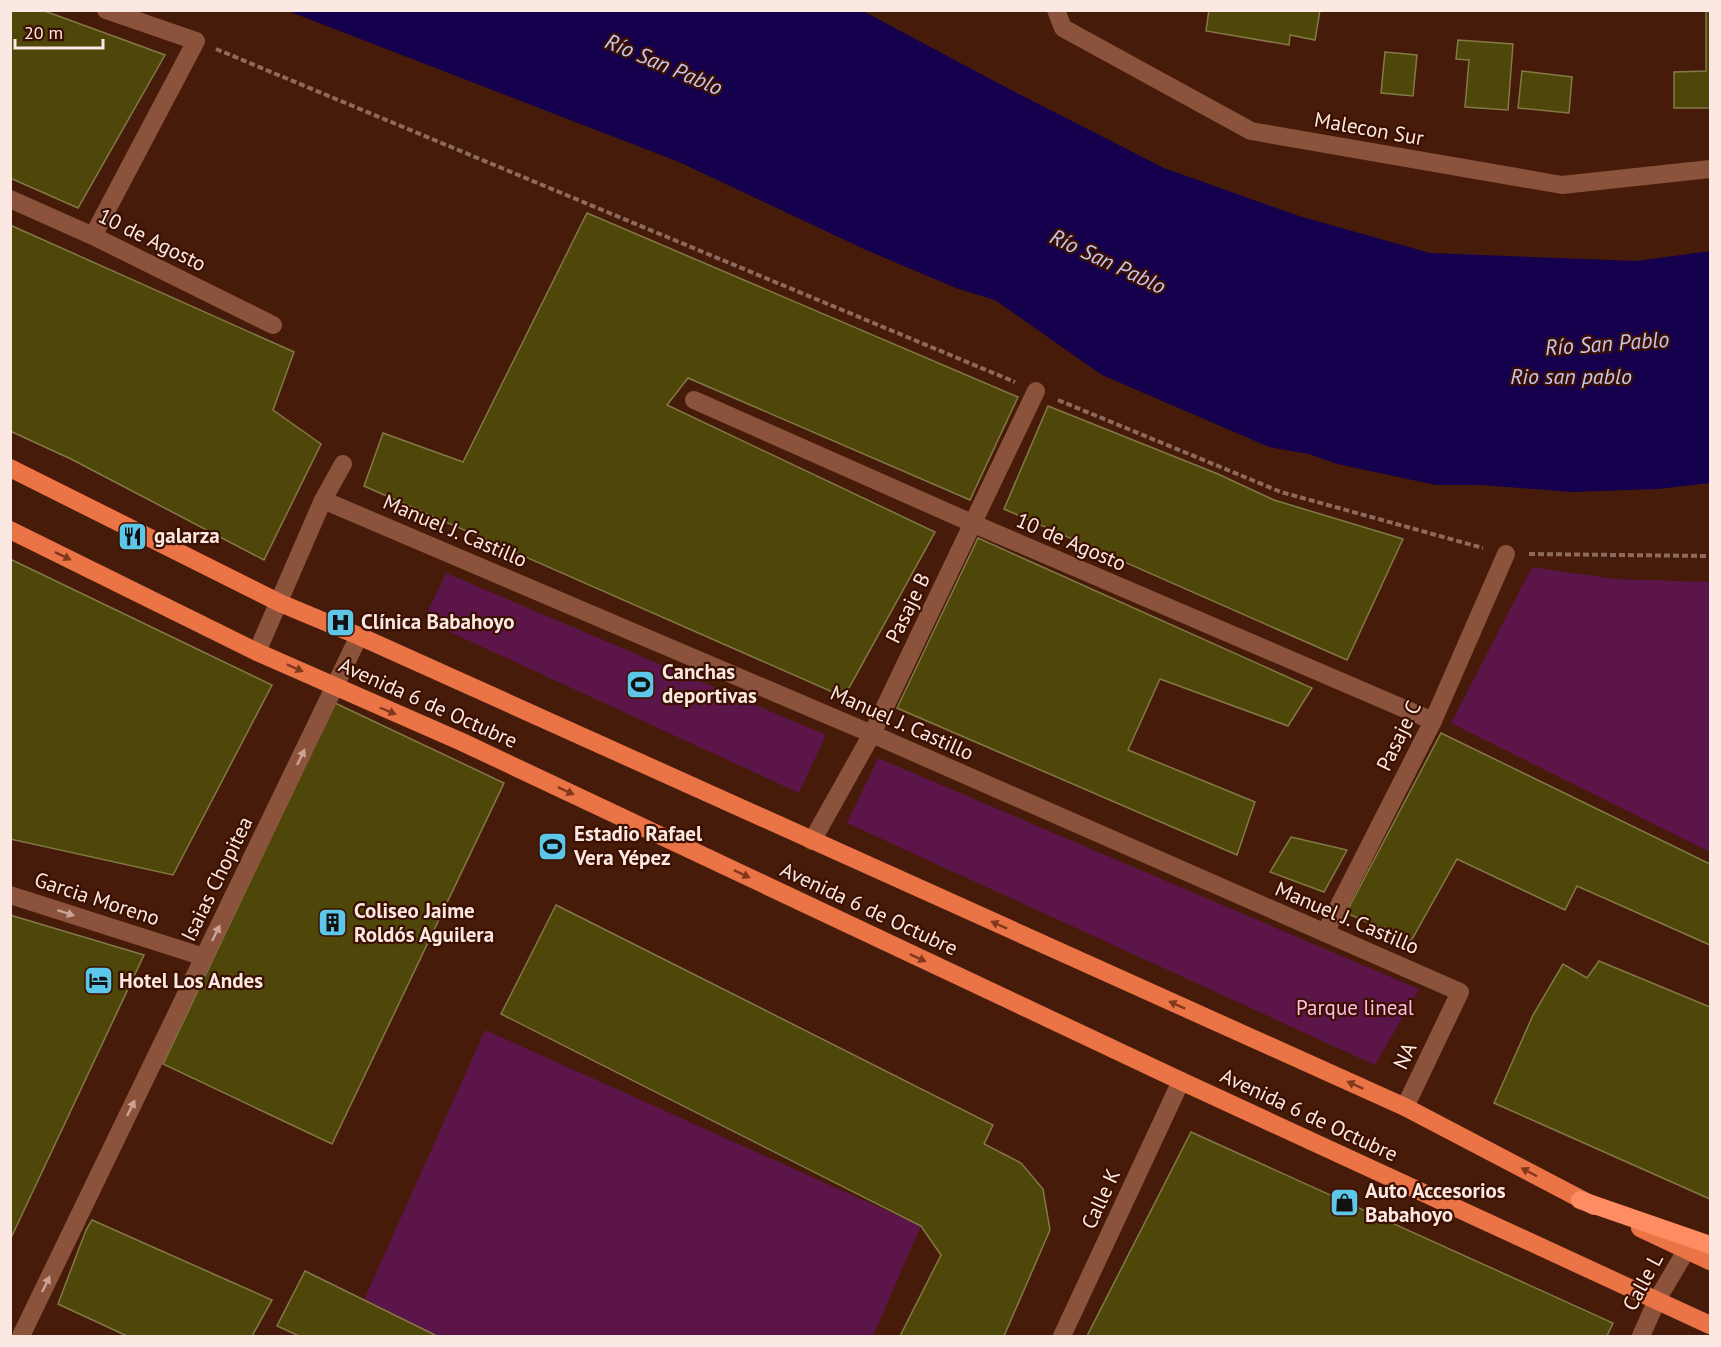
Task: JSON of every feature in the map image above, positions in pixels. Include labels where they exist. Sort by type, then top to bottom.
[{"type":"highway","points":[[1580,1200],[1710,1245]]},
{"type":"main road","name":"Avenida 6 de Octubre","points":[[10,468],[280,603],[359,636],[1405,1107],[1580,1200],[1710,1261]]},
{"type":"main road","name":"Avenida 6 de Octubre","points":[[10,530],[257,652],[462,742],[1181,1081],[1710,1325]]},
{"type":"street","points":[[93,236],[196,41],[106,10]]},
{"type":"street","name":"Malecon Sur","points":[[1056,10],[1063,28],[1251,131],[1562,185],[1710,170]]},
{"type":"street","name":"10 de Agosto","points":[[10,200],[93,236],[273,325]]},
{"type":"street","name":"Pasaje B","points":[[812,841],[872,734],[1036,391]]},
{"type":"street","name":"10 de Agosto","points":[[694,400],[974,524],[1432,721]]},
{"type":"street","points":[[257,652],[323,500],[343,464]]},
{"type":"street","name":"Manuel J. Castillo","points":[[323,500],[872,734],[1460,992]]},
{"type":"street","name":"Pasaje C","points":[[1325,933],[1432,721],[1506,554]]},
{"type":"street","name":"Isaias Chopitea","points":[[25,1335],[359,636]]},
{"type":"street","name":"Garcia Moreno","points":[[10,895],[204,957]]},
{"type":"street","name":"NA","points":[[1405,1107],[1460,992]]},
{"type":"street","name":"Calle K","points":[[1062,1336],[1181,1081]]},
{"type":"street","name":"Calle L","points":[[1641,1336],[1657,1300],[1687,1250]]},
{"type":"path","points":[[196,41],[1281,492],[1506,554],[1710,556]]},
{"type":"green space","points":[[1532,567],[1615,579],[1710,582],[1710,852],[1451,723]]},
{"type":"green space","points":[[446,573],[826,735],[799,793],[424,620]]},
{"type":"green space","name":"Parque lineal","points":[[878,758],[1419,989],[1375,1065],[847,823]]},
{"type":"green space","points":[[485,1030],[921,1226],[873,1336],[437,1336],[364,1300]]},
{"type":"water","name":"Rio san pablo","points":[[288,11],[863,11],[1164,168],[1299,216],[1430,253],[1637,261],[1710,251],[1710,483],[1658,489],[1572,492],[1482,485],[1436,485],[1337,464],[1309,454],[1269,447],[1102,375],[995,300],[956,288],[866,250],[679,162]]},
{"type":"building","points":[[10,10],[42,10],[165,55],[78,208],[10,178]]},
{"type":"building","points":[[1209,10],[1320,10],[1315,40],[1290,35],[1289,45],[1206,31]]},
{"type":"building","points":[[1706,10],[1710,10],[1710,108],[1674,108],[1674,72],[1706,71]]},
{"type":"building","points":[[1458,40],[1513,44],[1508,110],[1465,107],[1469,60],[1456,59]]},
{"type":"building","points":[[1385,52],[1417,55],[1413,96],[1381,93]]},
{"type":"building","points":[[1522,71],[1572,77],[1569,113],[1518,108]]},
{"type":"building","points":[[587,213],[1018,397],[970,500],[688,378],[667,405],[935,532],[844,697],[364,486],[383,433],[463,462]]},
{"type":"building","points":[[10,225],[294,352],[273,410],[321,444],[264,560],[71,459],[10,431]]},
{"type":"building","points":[[1048,406],[1218,474],[1274,500],[1403,539],[1347,660],[1004,509]]},
{"type":"building","points":[[978,538],[1312,688],[1288,726],[1160,679],[1128,750],[1255,802],[1237,855],[897,708]]},
{"type":"building","points":[[10,559],[272,685],[173,875],[10,839]]},
{"type":"building","name":"Coliseo Jaime Roldós Aguilera","points":[[335,703],[504,783],[332,1144],[163,1064]]},
{"type":"building","points":[[1441,733],[1710,864],[1710,945],[1577,886],[1565,910],[1457,859],[1411,941],[1346,913]]},
{"type":"building","points":[[1291,837],[1347,850],[1324,892],[1270,872]]},
{"type":"building","name":"Estadio Rafael Vera Yépez","points":[[556,905],[993,1125],[984,1144],[1021,1163],[1043,1189],[1050,1230],[1004,1336],[900,1336],[941,1255],[921,1226],[501,1014]]},
{"type":"building","points":[[10,915],[144,955],[10,1240]]},
{"type":"building","points":[[1599,961],[1710,1007],[1710,1199],[1494,1103],[1533,1015],[1563,964],[1587,978]]},
{"type":"building","points":[[1191,1132],[1613,1323],[1607,1336],[1087,1336]]},
{"type":"building","points":[[92,1220],[272,1300],[252,1336],[127,1336],[58,1304],[86,1230]]},
{"type":"building","points":[[305,1271],[437,1336],[299,1336],[277,1326]]},
{"type":"place","name":"galarza","points":[[133,536]]},
{"type":"place","name":"Clínica Babahoyo","points":[[340,622]]},
{"type":"place","name":"Canchas deportivas","points":[[641,684]]},
{"type":"place","name":"Estadio Rafael Vera Yépez","points":[[553,846]]},
{"type":"place","name":"Coliseo Jaime Roldós Aguilera","points":[[333,923]]},
{"type":"place","name":"Hotel Los Andes","points":[[98,981]]},
{"type":"place","name":"Auto Accesorios Babahoyo","points":[[1344,1203]]},
{"type":"water label","name":"Río San Pablo","points":[[664,64]]},
{"type":"water label","name":"Río San Pablo","points":[[1108,261]]},
{"type":"water label","name":"Río San Pablo","points":[[1607,343]]}]
